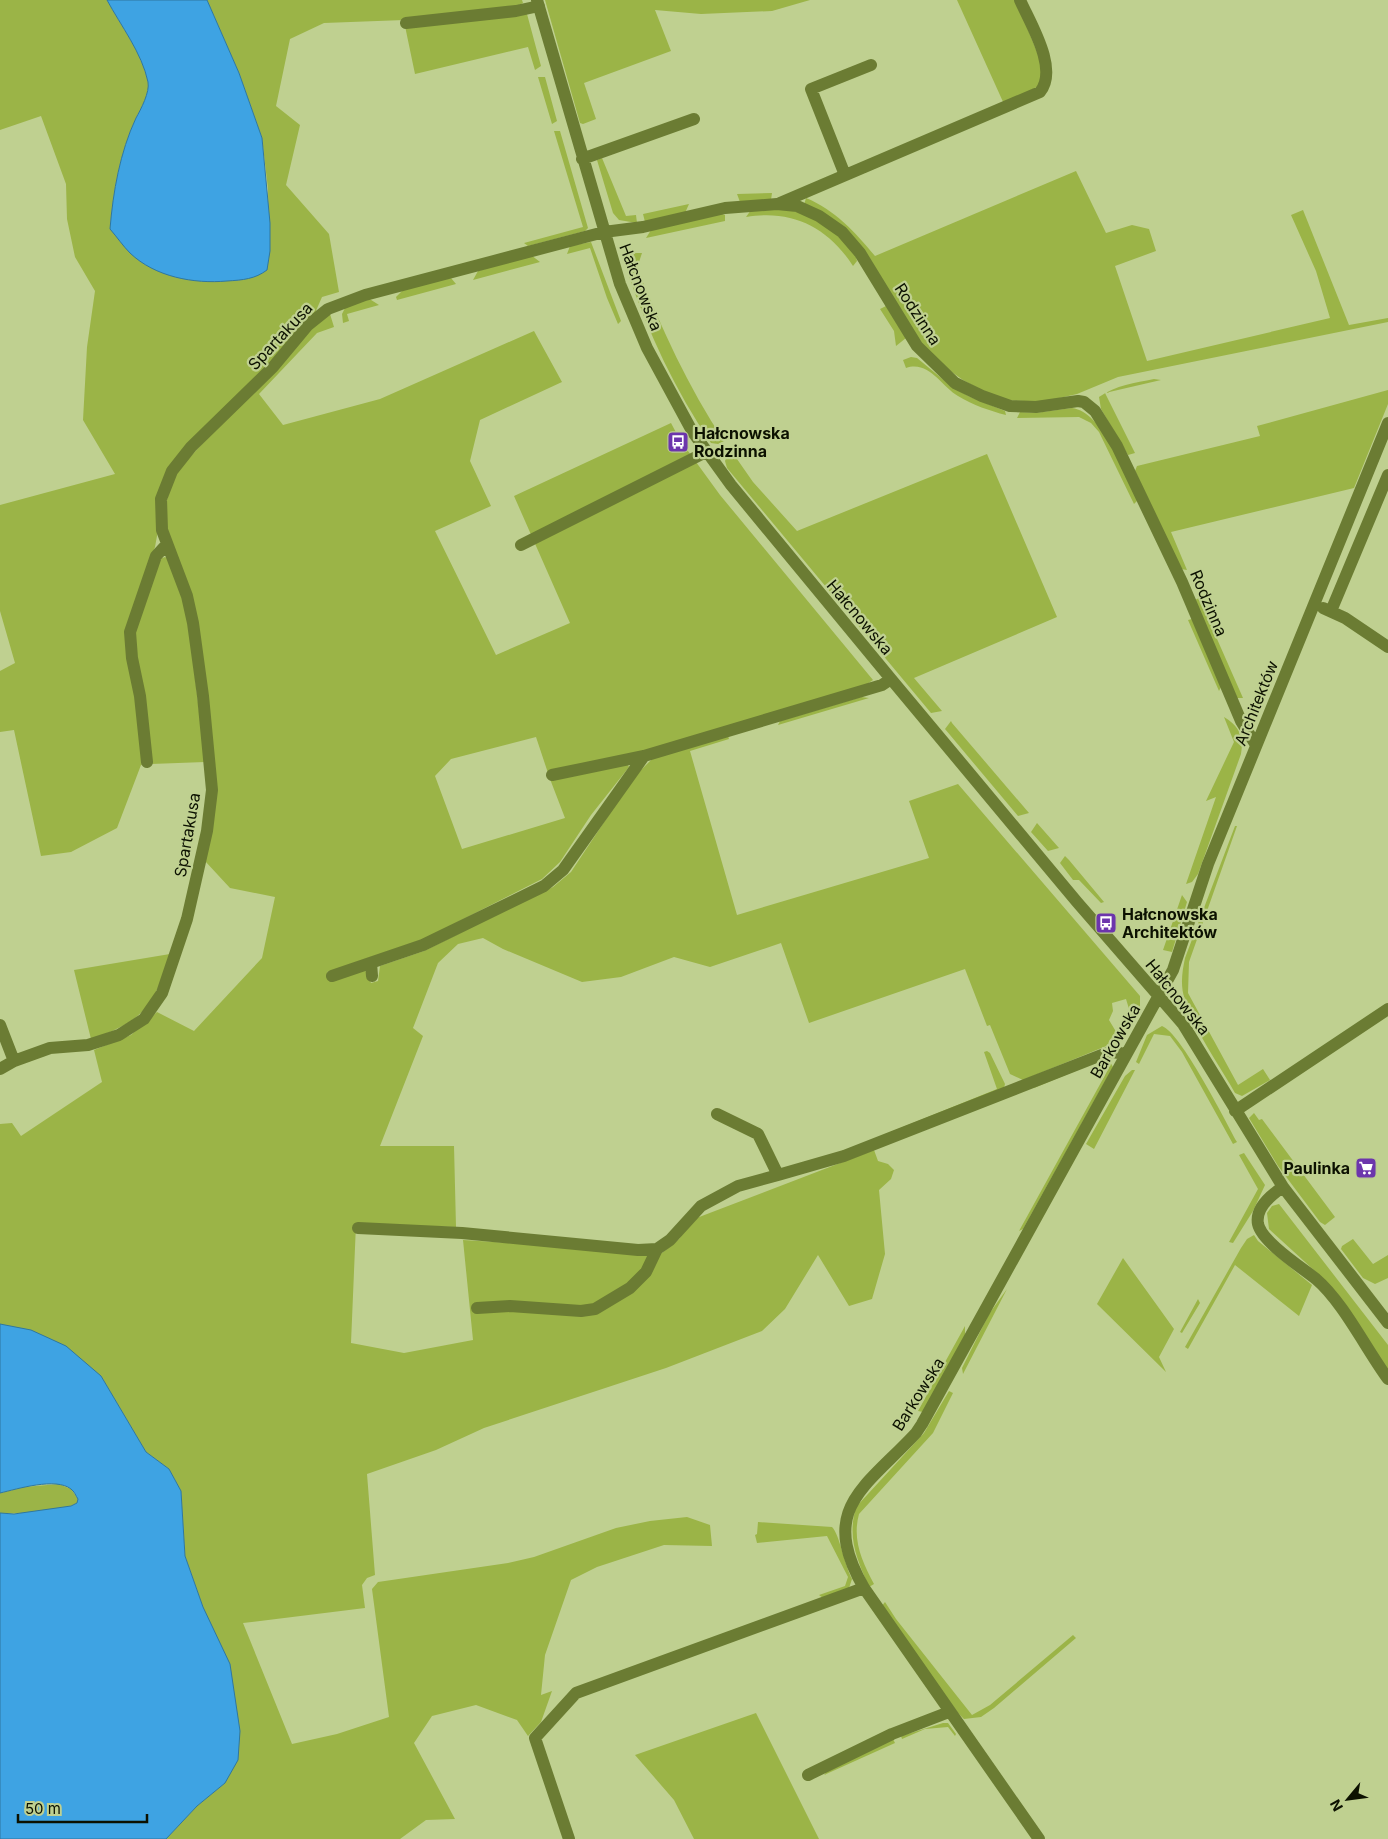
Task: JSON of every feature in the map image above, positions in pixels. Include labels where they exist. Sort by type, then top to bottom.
[{"type":"street","points":[[777,204],[1040,92],[1045,86],[1047,67],[1020,0]]},
{"type":"street","points":[[406,23],[516,11],[538,3]]},
{"type":"street","name":"Hałcnowska","points":[[538,3],[620,284],[647,348],[677,406],[706,452],[891,680],[1191,1036],[1283,1187],[1388,1323]]},
{"type":"street","points":[[845,175],[811,89],[871,65]]},
{"type":"street","points":[[582,159],[694,119]]},
{"type":"street","name":"Rodzinna","points":[[604,232],[643,227],[725,208],[777,204],[797,206],[819,216],[842,232],[860,253],[916,346],[941,372],[955,383],[1010,406],[1036,407],[1078,401],[1084,402],[1095,411],[1117,446],[1182,582],[1241,721],[1256,745]]},
{"type":"street","name":"Spartakusa","points":[[0,1069],[14,1061],[50,1048],[103,1042],[131,1029],[144,1019],[162,993],[187,919],[210,811],[210,769],[193,623],[187,596],[167,544],[160,512],[165,485],[172,471],[191,447],[273,368],[317,317],[328,309],[354,298],[604,232]]},
{"type":"street","name":"Architektów","points":[[1159,996],[1173,970],[1208,864],[1388,423]]},
{"type":"street","points":[[521,544],[706,452]]},
{"type":"street","points":[[1331,611],[1388,475]]},
{"type":"street","points":[[147,762],[140,696],[132,658],[130,632],[156,556],[167,544]]},
{"type":"street","points":[[1314,603],[1331,611],[1388,647]]},
{"type":"street","points":[[552,775],[644,756],[882,685],[891,680]]},
{"type":"street","points":[[332,976],[372,970],[544,886],[563,870],[644,756]]},
{"type":"street","name":"Barkowska","points":[[1039,1839],[864,1588],[854,1571],[845,1545],[845,1521],[852,1502],[922,1424],[1159,996]]},
{"type":"street","points":[[1235,1111],[1388,1009]]},
{"type":"street","points":[[0,1025],[14,1061]]},
{"type":"street","points":[[358,1228],[462,1232],[638,1250],[656,1249],[670,1240],[692,1213],[711,1198],[738,1186],[844,1156],[1104,1054],[1112,1052],[1126,1054]]},
{"type":"street","points":[[717,1114],[758,1134],[778,1175]]},
{"type":"street","points":[[1283,1187],[1274,1193],[1263,1207],[1258,1223],[1261,1230],[1275,1246],[1326,1289],[1388,1379]]},
{"type":"street","points":[[477,1308],[510,1306],[581,1311],[595,1310],[630,1288],[646,1272],[656,1249]]},
{"type":"street","points":[[569,1839],[535,1738],[576,1693],[864,1588]]},
{"type":"street","points":[[808,1776],[892,1734],[949,1712]]},
{"type":"green space","points":[[0,0],[107,0],[136,50],[145,71],[148,91],[130,131],[122,158],[115,187],[110,229],[269,261],[268,189],[262,138],[239,73],[207,0],[522,0],[523,3],[517,6],[404,20],[324,23],[290,39],[276,106],[300,125],[286,185],[329,234],[339,292],[322,297],[315,313],[281,354],[169,469],[155,547],[134,604],[137,697],[144,764],[141,765],[117,828],[71,852],[41,856],[14,730],[0,732],[0,671],[15,663],[0,611],[0,505],[115,474],[83,420],[87,347],[95,291],[75,257],[67,219],[66,184],[41,116],[0,130]]},
{"type":"green space","points":[[545,0],[810,0],[772,11],[701,14],[655,10],[671,51],[584,83],[596,119],[583,124],[580,123]]},
{"type":"green space","points":[[957,0],[1016,0],[1043,67],[1039,86],[1004,104]]},
{"type":"green space","points":[[527,14],[541,66],[535,70],[528,47],[415,74],[405,26]]},
{"type":"green space","points":[[538,77],[545,77],[557,121],[552,124]]},
{"type":"green space","points":[[554,131],[560,131],[588,228],[585,231],[528,246],[524,243],[583,227]]},
{"type":"green space","points":[[602,158],[626,216],[636,215],[637,223],[619,220],[613,213],[597,160]]},
{"type":"green space","points":[[1076,171],[1106,233],[1132,225],[1149,229],[1156,251],[1115,266],[1147,361],[1330,318],[1316,271],[1291,215],[1303,210],[1349,325],[1388,318],[1388,322],[1118,377],[1077,394],[1042,402],[1007,400],[992,396],[963,380],[923,346],[869,260],[804,205],[806,198],[835,215],[852,230],[875,256]]},
{"type":"green space","points":[[772,193],[771,200],[740,202],[737,194]]},
{"type":"green space","points":[[689,204],[685,213],[645,222],[643,214]]},
{"type":"green space","points":[[773,209],[798,212],[816,220],[842,239],[857,261],[853,266],[832,241],[820,231],[807,224],[779,216],[746,217],[751,210]]},
{"type":"green space","points":[[722,214],[725,215],[725,221],[646,238],[651,230]]},
{"type":"green space","points":[[591,242],[621,321],[618,324],[590,248],[567,254],[570,246]]},
{"type":"green space","points":[[635,253],[642,253],[637,268],[666,335],[687,379],[724,441],[718,444],[711,443],[698,423],[674,382],[654,340],[628,274],[630,273],[631,257]]},
{"type":"green space","points":[[531,255],[540,262],[473,280],[478,271]]},
{"type":"green space","points":[[451,278],[456,284],[397,300],[396,297],[404,289]]},
{"type":"green space","points":[[368,298],[379,305],[347,314],[349,321],[343,323],[342,314],[345,308]]},
{"type":"green space","points":[[886,306],[906,338],[896,346],[894,331],[880,309]]},
{"type":"green space","points":[[330,314],[334,327],[317,333],[259,394],[283,425],[380,399],[534,331],[562,382],[480,420],[470,461],[491,506],[435,531],[496,655],[570,623],[514,496],[671,423],[680,440],[720,495],[873,680],[864,686],[640,752],[548,773],[536,737],[451,759],[435,776],[462,849],[565,818],[550,779],[627,763],[629,767],[591,815],[560,862],[542,879],[424,939],[327,972],[330,980],[363,970],[367,972],[371,983],[378,981],[380,966],[424,951],[553,887],[571,872],[634,777],[652,759],[728,736],[729,739],[690,751],[737,915],[929,858],[909,801],[958,784],[1140,996],[1140,1009],[1133,1022],[1126,999],[1112,1003],[1113,1011],[1109,1020],[1121,1040],[1023,1080],[1010,1074],[990,1025],[987,1026],[965,969],[809,1023],[781,943],[710,967],[674,957],[621,977],[582,982],[503,949],[483,938],[458,944],[438,963],[413,1028],[423,1036],[380,1146],[454,1146],[456,1227],[356,1224],[351,1343],[404,1353],[473,1340],[463,1240],[662,1253],[679,1239],[694,1219],[874,1150],[878,1161],[888,1164],[894,1170],[891,1179],[879,1190],[885,1254],[872,1299],[849,1306],[818,1255],[785,1309],[762,1331],[666,1368],[484,1428],[436,1450],[367,1474],[375,1575],[367,1578],[362,1585],[365,1608],[243,1623],[292,1744],[337,1734],[389,1717],[372,1589],[378,1582],[508,1563],[534,1557],[616,1528],[650,1521],[687,1517],[710,1525],[712,1546],[664,1545],[597,1567],[571,1580],[545,1655],[541,1695],[552,1691],[541,1722],[528,1736],[517,1720],[476,1705],[432,1716],[414,1743],[455,1819],[426,1820],[400,1839],[166,1839],[197,1806],[225,1783],[203,1607],[185,1556],[181,1491],[169,1469],[146,1452],[101,1376],[0,1324],[0,1124],[12,1123],[21,1136],[102,1082],[94,1050],[131,1035],[157,1012],[194,1031],[262,958],[275,897],[230,888],[205,861],[209,729],[163,513],[175,473],[310,329]]},
{"type":"green space","points":[[911,357],[917,358],[951,386],[968,396],[1005,411],[1006,415],[964,399],[922,368],[906,368],[903,360]]},
{"type":"green space","points":[[1154,379],[1161,380],[1106,393],[1133,383]]},
{"type":"green space","points":[[1388,390],[1388,404],[1354,488],[1171,532],[1187,570],[1181,569],[1135,471],[1137,466],[1260,436],[1257,426]]},
{"type":"green space","points":[[1105,393],[1135,453],[1128,455],[1101,409],[1099,397]]},
{"type":"green space","points":[[1072,408],[1083,412],[1094,420],[1103,432],[1120,461],[1138,500],[1134,504],[1099,432],[1091,423],[1079,417],[1017,418],[1020,412],[1035,413]]},
{"type":"green space","points":[[730,449],[753,482],[797,531],[987,454],[1057,617],[914,678],[942,711],[931,713],[727,468],[725,461]]},
{"type":"green space","points":[[165,557],[169,559],[188,618],[205,762],[151,764],[134,631],[160,559]]},
{"type":"green space","points":[[1199,598],[1243,698],[1236,698],[1195,600]]},
{"type":"green space","points":[[1192,619],[1221,687],[1219,691],[1188,620]]},
{"type":"green space","points":[[861,697],[869,698],[778,725],[780,721]]},
{"type":"green space","points":[[1224,717],[1239,732],[1242,742],[1241,754],[1198,874],[1192,882],[1186,884],[1216,797],[1206,801],[1234,742]]},
{"type":"green space","points":[[951,721],[1029,813],[1018,816],[945,729]]},
{"type":"green space","points":[[1037,823],[1059,848],[1048,851],[1031,832]]},
{"type":"green space","points":[[1235,826],[1237,826],[1189,962],[1188,993],[1238,1085],[1263,1069],[1270,1080],[1242,1096],[1235,1093],[1194,1023],[1183,995],[1182,984],[1185,958]]},
{"type":"green space","points":[[1065,856],[1104,902],[1101,903],[1079,880],[1073,880],[1060,863]]},
{"type":"green space","points":[[1182,895],[1187,902],[1172,952],[1163,950]]},
{"type":"green space","points":[[170,954],[158,987],[144,1009],[135,1018],[123,1025],[91,1039],[74,970]]},
{"type":"green space","points":[[1162,1026],[1170,1032],[1191,1060],[1237,1142],[1233,1144],[1182,1052],[1170,1036],[1154,1034],[1139,1064],[1136,1062],[1147,1035]]},
{"type":"green space","points":[[984,1052],[990,1053],[1005,1084],[1004,1088],[883,1135],[997,1089]]},
{"type":"green space","points":[[1104,1058],[1109,1060],[1113,1067],[1023,1229],[1019,1231],[1109,1068],[1102,1060],[1034,1088]]},
{"type":"green space","points":[[1132,1070],[1135,1070],[1094,1149],[1086,1144],[1125,1076]]},
{"type":"green space","points":[[1254,1113],[1259,1120],[1262,1119],[1335,1217],[1325,1225],[1320,1222],[1278,1166],[1249,1118]]},
{"type":"green space","points":[[1244,1153],[1265,1185],[1253,1211],[1233,1243],[1229,1242],[1258,1189],[1239,1155]]},
{"type":"green space","points":[[1279,1204],[1388,1345],[1388,1370],[1316,1272],[1269,1229],[1267,1213],[1272,1206]]},
{"type":"green space","points":[[1254,1235],[1258,1241],[1312,1285],[1299,1316],[1235,1265],[1188,1349],[1185,1347],[1241,1248],[1247,1239]]},
{"type":"green space","points":[[1353,1239],[1373,1264],[1388,1255],[1388,1278],[1375,1284],[1363,1278],[1341,1249],[1342,1246]]},
{"type":"green space","points":[[1123,1258],[1174,1329],[1159,1357],[1166,1372],[1097,1304]]},
{"type":"green space","points":[[1007,1289],[963,1374],[962,1368],[989,1314]]},
{"type":"green space","points":[[1198,1299],[1200,1303],[1182,1333],[1180,1332]]},
{"type":"green space","points":[[965,1326],[965,1336],[923,1412],[918,1411]]},
{"type":"green space","points":[[949,1391],[953,1393],[933,1433],[859,1514],[857,1533],[859,1550],[874,1584],[869,1587],[857,1558],[853,1539],[853,1518],[856,1507],[924,1433]]},
{"type":"green space","points":[[59,1484],[71,1489],[78,1499],[77,1503],[70,1506],[28,1513],[0,1513],[0,1493],[24,1487]]},
{"type":"green space","points":[[758,1522],[832,1527],[835,1530],[852,1579],[849,1588],[823,1598],[819,1595],[845,1586],[848,1577],[827,1536],[757,1543],[755,1535],[757,1534]]},
{"type":"green space","points":[[885,1602],[896,1619],[972,1715],[990,1705],[1073,1635],[1076,1638],[994,1708],[981,1717],[964,1719],[881,1607]]},
{"type":"green space","points":[[756,1713],[819,1839],[694,1839],[674,1800],[635,1755]]},
{"type":"green space","points":[[943,1723],[948,1723],[956,1734],[955,1736],[948,1727],[925,1729],[902,1739],[901,1736]]},
{"type":"green space","points":[[893,1739],[895,1743],[824,1775],[828,1770]]},
{"type":"water","points":[[107,0],[207,0],[239,73],[262,138],[270,223],[270,251],[267,270],[262,273],[244,279],[214,282],[175,277],[151,268],[140,261],[127,250],[110,229],[115,187],[122,158],[130,131],[145,100],[148,82],[136,50]]},
{"type":"water","points":[[0,1324],[31,1330],[66,1346],[101,1376],[146,1452],[169,1469],[181,1491],[185,1556],[203,1607],[230,1664],[240,1731],[238,1760],[225,1783],[197,1806],[166,1839],[0,1839],[0,1513],[14,1514],[71,1506],[77,1503],[78,1499],[71,1489],[56,1484],[36,1485],[0,1493]]},
{"type":"place","name":"Hałcnowska Rodzinna","points":[[678,442]]},
{"type":"place","name":"Hałcnowska Architektów","points":[[1106,923]]},
{"type":"place","name":"Paulinka","points":[[1366,1168]]}]
